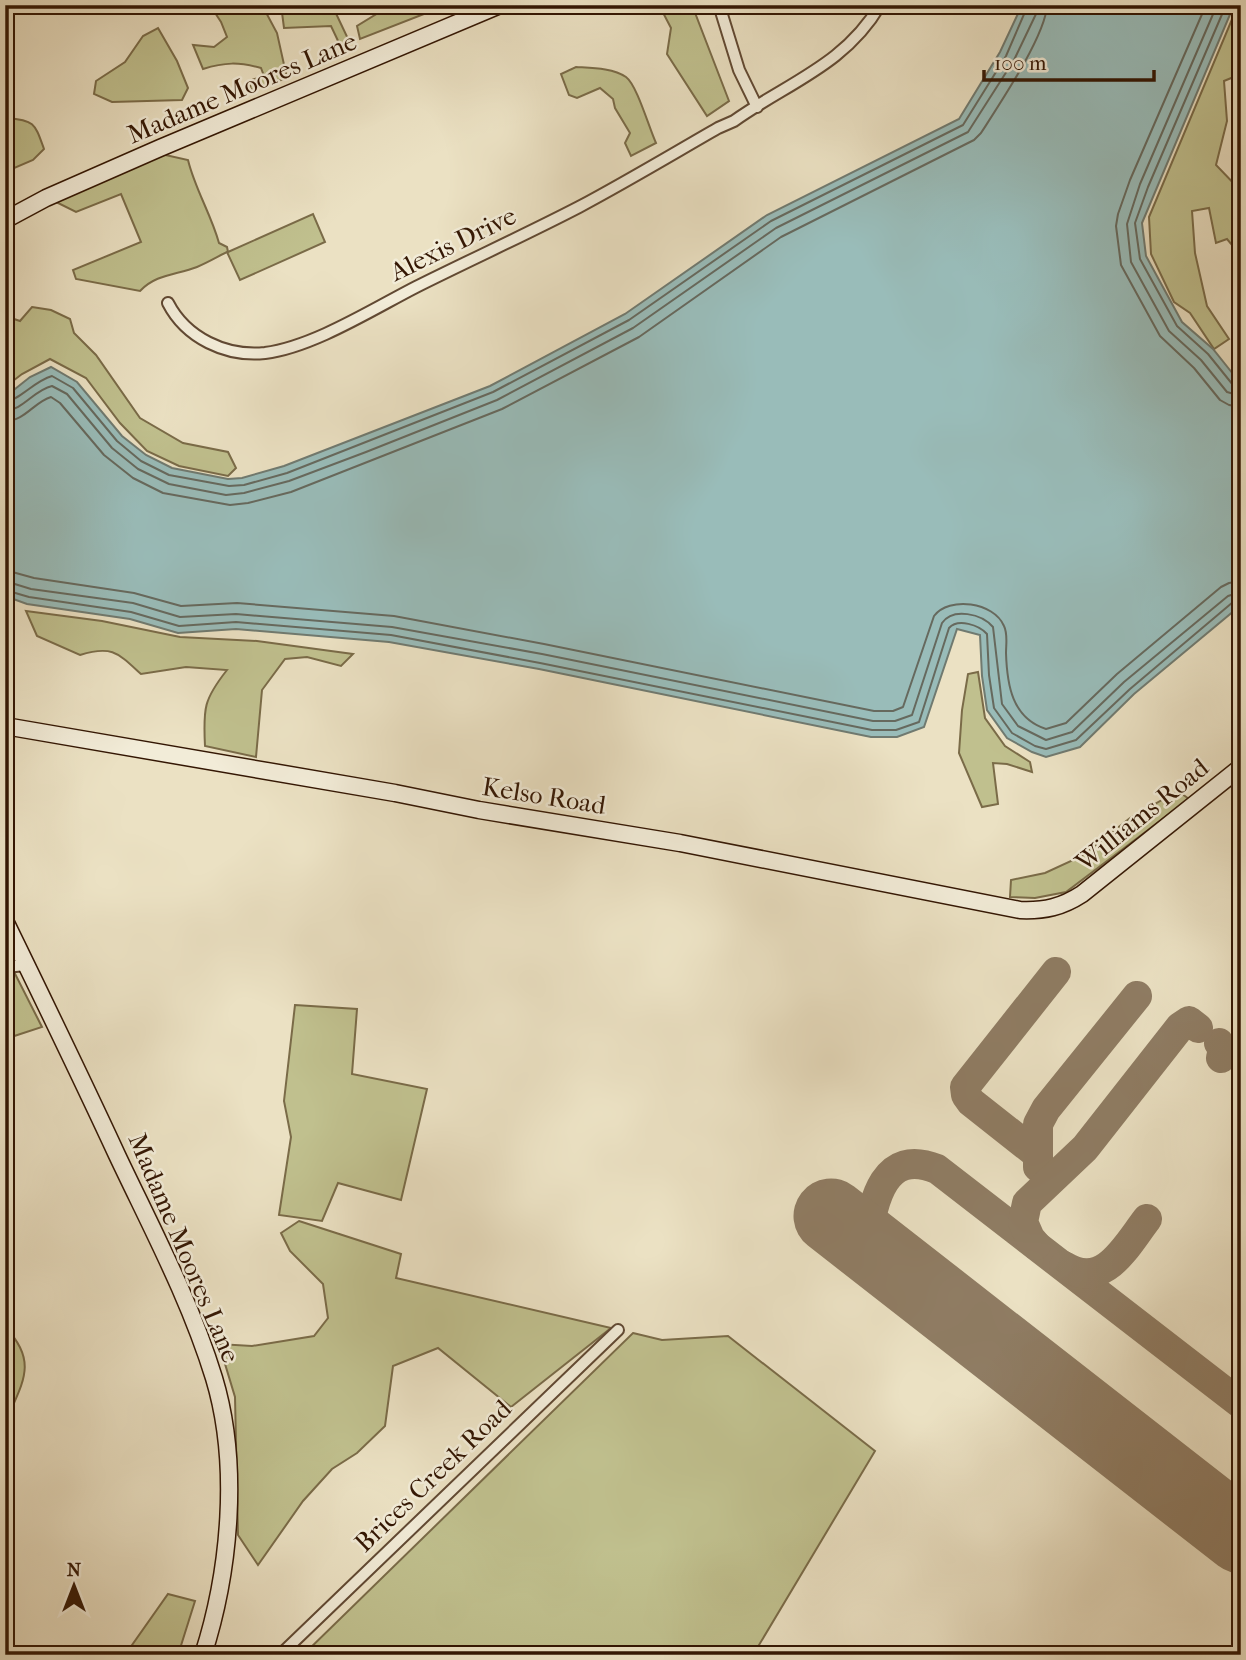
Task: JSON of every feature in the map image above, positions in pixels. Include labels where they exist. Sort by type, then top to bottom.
[{"type":"street","name":"Madame Moores Lane","points":[[5,220],[46,198],[160,148],[500,5]]},
{"type":"street","points":[[719,5],[739,70],[757,107]]},
{"type":"street","name":"Alexis Drive","points":[[168,303],[173,314],[193,335],[213,345],[256,353],[289,348],[580,206],[734,121],[796,85],[842,52],[867,25],[880,5]]},
{"type":"street","name":"Kelso Road","points":[[5,726],[680,843],[995,906],[1040,911],[1073,900]]},
{"type":"street","name":"Williams Road","points":[[1073,900],[1241,767]]},
{"type":"street","name":"Madame Moores Lane","points":[[5,922],[158,1239],[196,1324],[215,1381],[227,1469],[227,1527],[222,1582],[203,1655]]},
{"type":"street","points":[[5,967],[26,965]]},
{"type":"street","name":"Brices Creek Road","points":[[280,1655],[618,1331]]},
{"type":"green space","points":[[210,5],[262,5],[277,33],[287,78],[251,90],[249,81],[264,76],[261,68],[232,64],[203,69],[193,45],[214,47],[227,37]]},
{"type":"green space","points":[[281,5],[332,5],[350,43],[340,45],[331,26],[284,28]]},
{"type":"green space","points":[[376,5],[447,5],[360,39],[357,26],[378,13]]},
{"type":"green space","points":[[659,5],[692,5],[729,101],[707,116],[667,54],[671,28]]},
{"type":"green space","points":[[1238,5],[1241,5],[1241,74],[1224,81],[1227,121],[1216,165],[1241,191],[1241,248],[1237,251],[1227,239],[1216,243],[1209,208],[1192,211],[1195,253],[1207,306],[1229,339],[1214,349],[1190,313],[1174,302],[1151,254],[1149,217]]},
{"type":"green space","points":[[158,28],[177,61],[188,88],[182,100],[112,102],[94,94],[96,81],[125,62],[143,36]]},
{"type":"green space","points":[[576,67],[609,70],[626,77],[638,97],[656,143],[631,156],[625,143],[630,133],[615,108],[613,99],[600,88],[577,98],[569,95],[561,74]]},
{"type":"green space","points":[[7,118],[23,120],[33,125],[44,149],[33,160],[7,171],[12,188],[5,192]]},
{"type":"green space","points":[[161,154],[188,160],[219,243],[227,247],[228,252],[313,214],[325,242],[240,280],[227,252],[197,267],[153,281],[140,291],[76,279],[73,270],[141,242],[121,194],[76,212],[56,202]]},
{"type":"green space","points":[[32,307],[51,310],[70,319],[74,333],[96,355],[140,418],[183,443],[228,452],[236,468],[228,476],[179,466],[147,451],[120,423],[86,378],[50,359],[5,387],[5,316],[20,321]]},
{"type":"green space","points":[[26,611],[102,621],[180,637],[257,641],[353,654],[341,666],[307,657],[285,659],[262,690],[256,757],[205,746],[204,722],[209,697],[227,670],[186,667],[141,674],[114,653],[100,651],[80,655],[37,636]]},
{"type":"green space","points":[[978,672],[985,718],[1005,746],[1030,762],[1032,772],[1007,764],[993,763],[998,804],[982,807],[959,753],[968,674]]},
{"type":"green space","points":[[1178,791],[1189,799],[1066,892],[1035,898],[1010,897],[1011,880],[1045,873],[1082,856],[1130,818]]},
{"type":"green space","points":[[5,954],[42,1027],[5,1039]]},
{"type":"green space","points":[[295,1005],[357,1009],[352,1074],[427,1089],[401,1200],[338,1183],[322,1221],[279,1215],[291,1137],[284,1101]]},
{"type":"green space","points":[[299,1221],[401,1254],[396,1278],[611,1328],[511,1407],[438,1348],[393,1366],[385,1426],[357,1453],[332,1469],[303,1501],[258,1565],[238,1535],[235,1397],[219,1344],[252,1346],[314,1336],[328,1318],[323,1284],[290,1251],[281,1233]]},
{"type":"green space","points":[[5,1327],[16,1340],[25,1363],[21,1385],[5,1424]]},
{"type":"green space","points":[[633,1333],[662,1340],[728,1336],[875,1451],[753,1655],[303,1655]]},
{"type":"green space","points":[[168,1594],[195,1601],[178,1655],[125,1655]]},
{"type":"water","points":[[1022,5],[1234,5],[1142,223],[1146,256],[1182,322],[1213,349],[1241,384],[1241,605],[1134,694],[1080,747],[1046,757],[1007,738],[987,710],[980,635],[957,629],[924,727],[897,737],[871,737],[539,669],[389,642],[236,629],[178,633],[130,619],[27,604],[5,596],[5,397],[30,377],[51,367],[77,382],[122,436],[146,455],[172,468],[228,479],[242,478],[284,466],[490,386],[625,314],[767,215],[959,119],[1000,52]]},
{"type":"taxiway","points":[[1037,1154],[971,1102],[965,1087],[1056,972]]},
{"type":"taxiway","points":[[1038,1167],[1038,1124],[1046,1109],[1137,996]]},
{"type":"taxiway","points":[[1036,1245],[1023,1222],[1027,1203],[1085,1148],[1180,1027],[1189,1021],[1198,1028]]},
{"type":"taxiway","points":[[1219,1043],[1223,1049],[1221,1058]]},
{"type":"taxiway","points":[[866,1244],[877,1198],[892,1173],[903,1166],[918,1164],[937,1169],[1241,1404]]},
{"type":"taxiway","points":[[1064,1266],[1078,1272],[1091,1273],[1102,1269],[1113,1262],[1147,1219]]},
{"type":"runway","points":[[831,1216],[1241,1536]]}]
